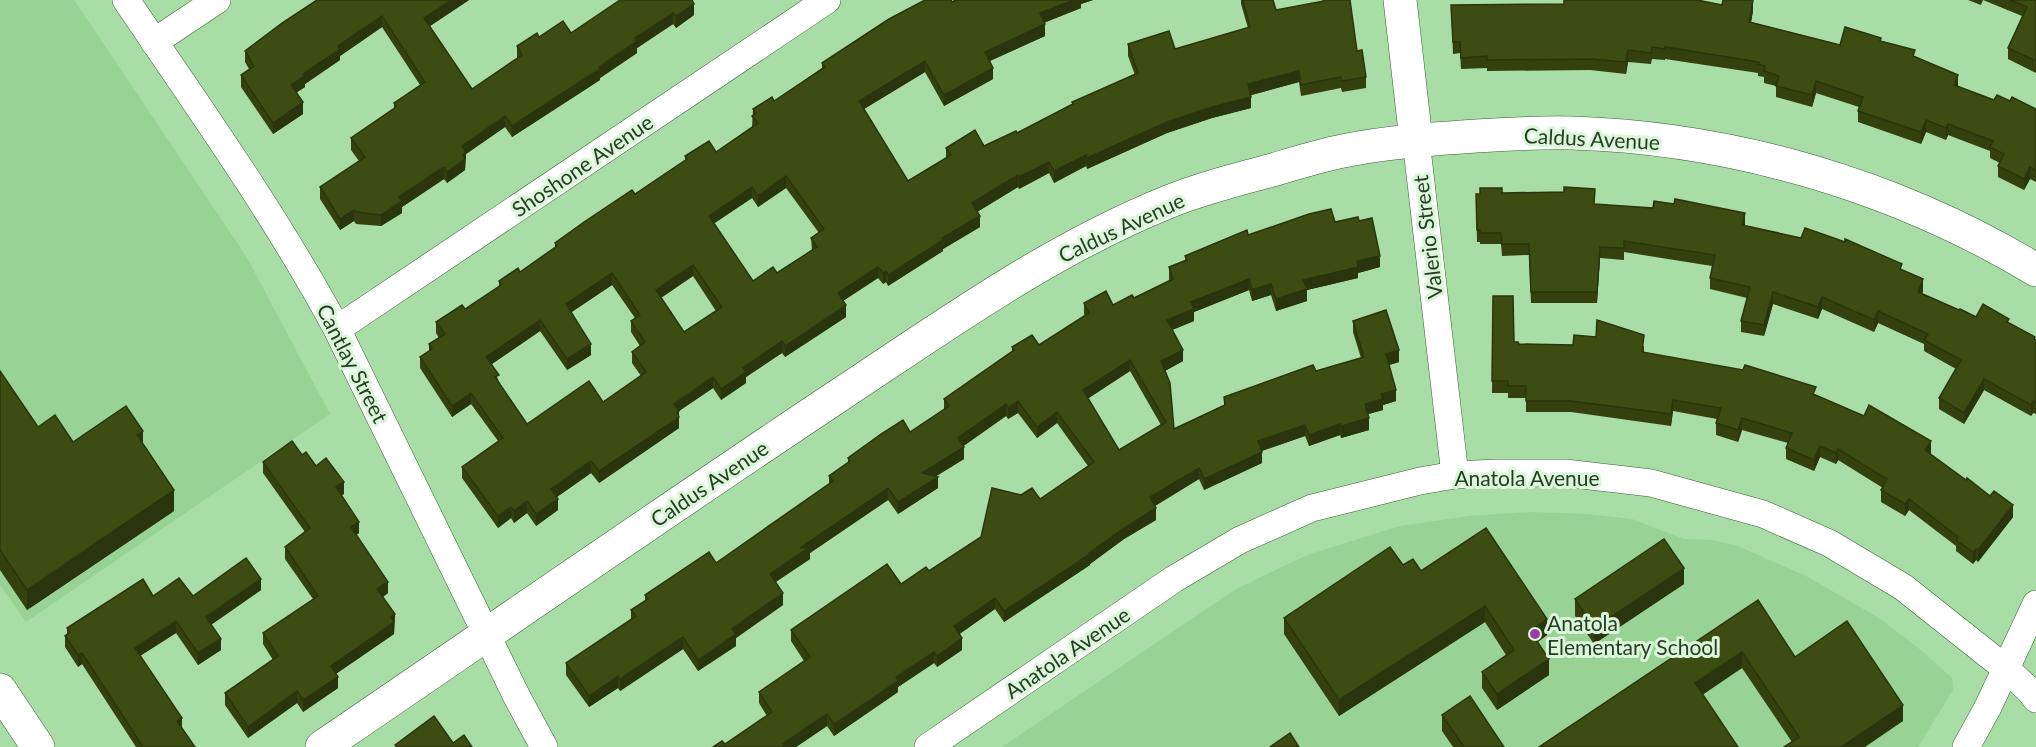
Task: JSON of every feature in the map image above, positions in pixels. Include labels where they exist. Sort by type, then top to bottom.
[{"type":"street","name":"Cantlay Street","points":[[126,0],[279,228],[337,329],[517,697],[544,747]]},
{"type":"street","points":[[154,42],[217,0]]},
{"type":"street","name":"Shoshone Avenue","points":[[337,329],[827,0]]},
{"type":"street","name":"Valerio Street","points":[[1400,0],[1455,475]]},
{"type":"street","name":"Caldus Avenue","points":[[322,747],[789,428],[987,297],[1089,237],[1171,200],[1254,175],[1340,152],[1416,140],[1570,133],[1656,139],[1742,155],[1830,176],[1930,214],[1999,248],[2036,270]]},
{"type":"street","name":"Anatola Avenue","points":[[928,747],[1174,579],[1240,540],[1312,508],[1404,484],[1455,475],[1565,473],[1651,483],[1763,514],[1829,543],[1903,587],[2005,668],[2030,690],[2036,699]]},
{"type":"street","points":[[1966,747],[1988,707],[2036,604]]},
{"type":"street","points":[[0,690],[38,747]]},
{"type":"shaded area","points":[[0,0],[74,0],[246,256],[330,414],[26,622],[0,585]]},
{"type":"shaded area","name":"Anatola Elementary School","points":[[1530,512],[1588,514],[1632,519],[1684,539],[1713,540],[1738,546],[1806,576],[1879,618],[1922,651],[1952,678],[1953,690],[1918,747],[1002,747],[1236,589],[1307,555],[1400,526],[1469,516]]},
{"type":"building","points":[[317,0],[452,0],[424,18],[472,89],[522,55],[517,46],[537,33],[539,37],[563,21],[571,33],[620,0],[692,0],[694,4],[676,16],[673,13],[635,38],[637,41],[599,67],[600,69],[512,126],[505,116],[462,146],[466,152],[463,155],[465,159],[447,172],[444,167],[399,197],[402,201],[381,215],[354,210],[340,219],[320,187],[365,157],[351,138],[396,107],[394,103],[425,82],[382,16],[338,46],[340,49],[291,85],[303,102],[273,123],[241,75],[254,66],[245,51]]},
{"type":"building","points":[[925,0],[951,0],[952,2],[956,0],[1074,0],[1040,13],[1045,24],[985,52],[993,68],[944,95],[925,61],[859,101],[908,181],[951,155],[946,148],[975,130],[984,146],[1016,131],[1017,133],[1073,104],[1072,102],[1138,73],[1128,44],[1169,31],[1175,49],[1250,27],[1243,0],[1273,0],[1276,10],[1324,0],[1350,0],[1357,51],[1362,50],[1366,77],[1342,81],[1341,77],[1301,85],[1299,71],[1248,84],[1251,97],[1167,122],[1087,158],[1086,155],[1054,171],[1049,162],[1019,177],[1018,175],[972,203],[980,216],[942,238],[943,240],[888,275],[886,271],[883,273],[878,267],[838,293],[846,305],[785,346],[782,341],[743,368],[746,372],[721,389],[713,377],[674,404],[679,411],[677,413],[679,417],[599,471],[591,461],[551,489],[558,499],[536,514],[527,501],[514,511],[511,507],[498,516],[462,467],[503,438],[471,393],[452,406],[420,357],[432,349],[429,344],[445,334],[436,322],[462,305],[465,309],[501,285],[499,281],[518,268],[520,272],[557,246],[555,243],[584,222],[632,190],[635,194],[687,159],[685,156],[709,141],[716,152],[758,123],[752,116],[756,113],[753,109],[772,97],[774,101],[825,67],[822,63],[889,19]],"holes":[[[786,176],[824,229],[811,238],[817,247],[777,273],[773,267],[753,281],[709,216],[752,187],[758,196]],[[693,265],[722,307],[684,332],[656,290]],[[612,273],[640,315],[631,321],[645,342],[632,352],[646,372],[603,402],[589,381],[527,424],[495,377],[499,375],[486,357],[540,320],[567,359],[591,344],[566,304]]]},
{"type":"building","points":[[1564,0],[1697,0],[1722,5],[1723,0],[1753,0],[1749,22],[1840,45],[1845,27],[1881,38],[1880,41],[1915,50],[1913,56],[1958,75],[1954,85],[1994,100],[1997,95],[2010,101],[2012,97],[2036,109],[2036,171],[2030,167],[2024,179],[1998,166],[2004,154],[1990,147],[1993,141],[1948,124],[1946,128],[1926,120],[1921,132],[1858,111],[1863,97],[1816,81],[1812,95],[1776,86],[1779,76],[1764,71],[1765,66],[1758,64],[1759,62],[1665,47],[1665,49],[1652,47],[1651,53],[1628,50],[1626,62],[1590,59],[1487,60],[1487,56],[1461,58],[1460,42],[1453,42],[1451,5],[1564,4]]},
{"type":"building","points":[[2010,0],[2036,0],[2036,61],[2008,48],[2027,7]]},
{"type":"building","points":[[1564,187],[1595,189],[1594,204],[1653,208],[1654,201],[1674,204],[1675,199],[1745,213],[1742,225],[1801,238],[1805,228],[1845,242],[1845,239],[1902,264],[1900,269],[1923,279],[1918,292],[1976,317],[1983,304],[2009,319],[2007,322],[2035,337],[2036,403],[2033,401],[2031,405],[1984,379],[1964,413],[1939,398],[1961,360],[1924,340],[1928,334],[1878,311],[1874,320],[1822,297],[1818,307],[1773,292],[1764,325],[1741,321],[1750,287],[1710,278],[1715,255],[1624,241],[1624,248],[1600,247],[1597,292],[1531,292],[1529,244],[1502,244],[1501,233],[1480,233],[1480,230],[1477,230],[1476,194],[1480,194],[1480,188],[1502,188],[1502,193],[1564,192]]},
{"type":"building","points":[[1331,209],[1335,222],[1358,217],[1359,221],[1372,218],[1380,256],[1357,261],[1358,267],[1303,280],[1307,289],[1276,299],[1271,284],[1252,290],[1249,279],[1191,302],[1194,309],[1167,320],[1183,350],[1161,361],[1170,383],[1174,429],[1225,405],[1224,397],[1313,365],[1316,371],[1364,357],[1353,321],[1386,310],[1399,350],[1386,354],[1396,390],[1381,394],[1383,399],[1365,404],[1369,418],[1341,426],[1340,424],[1309,435],[1305,425],[1258,441],[1262,452],[1204,479],[1199,468],[1150,497],[1156,508],[1124,528],[1090,554],[1004,611],[995,598],[954,626],[962,638],[937,656],[934,652],[896,677],[898,681],[834,724],[827,714],[783,744],[785,747],[713,747],[722,741],[725,744],[772,712],[759,692],[810,657],[791,630],[887,564],[901,584],[926,567],[929,571],[981,537],[992,488],[1021,495],[1032,488],[1040,499],[1094,462],[1057,412],[1037,427],[1018,401],[1008,408],[1006,404],[958,438],[964,447],[922,473],[938,477],[898,502],[888,488],[800,548],[810,547],[770,574],[783,593],[732,629],[736,634],[698,660],[683,637],[620,679],[618,676],[589,696],[566,663],[636,616],[631,610],[648,599],[645,595],[709,552],[716,563],[833,481],[829,476],[850,461],[848,458],[881,434],[903,420],[910,432],[949,406],[944,399],[1014,350],[1012,347],[1032,335],[1039,345],[1089,313],[1084,303],[1106,291],[1113,305],[1132,295],[1134,298],[1173,279],[1169,267],[1187,260],[1185,256],[1247,230],[1248,235],[1309,214]],"holes":[[[1130,360],[1166,422],[1119,450],[1083,390]]]},
{"type":"building","points":[[1493,296],[1513,296],[1514,342],[1519,344],[1573,345],[1574,335],[1596,337],[1597,320],[1644,335],[1642,352],[1743,370],[1745,365],[1816,387],[1813,394],[1864,416],[1869,405],[1931,441],[1925,450],[1966,480],[1967,478],[1990,496],[1994,491],[2013,505],[1978,550],[1973,552],[1956,540],[1958,537],[1909,499],[1905,504],[1881,490],[1887,479],[1838,449],[1836,453],[1820,446],[1814,460],[1786,448],[1792,433],[1742,418],[1738,430],[1716,423],[1721,408],[1673,400],[1671,414],[1571,401],[1526,401],[1526,386],[1508,386],[1508,381],[1492,381]]},
{"type":"building","points":[[0,371],[38,427],[55,415],[73,442],[126,406],[143,431],[137,435],[174,490],[27,590],[0,550]]},
{"type":"building","points":[[292,441],[302,455],[306,452],[316,466],[326,458],[344,482],[336,487],[359,522],[351,527],[388,582],[377,589],[395,614],[391,617],[394,622],[331,666],[338,677],[303,700],[297,691],[248,727],[225,693],[278,656],[263,633],[318,596],[285,547],[310,528],[263,462]]},
{"type":"building","points":[[1486,528],[1547,619],[1530,631],[1549,659],[1497,694],[1482,672],[1514,650],[1485,606],[1339,700],[1284,618],[1390,547],[1403,565],[1413,559],[1421,571]]},
{"type":"building","points":[[1664,539],[1684,568],[1594,628],[1575,599]]},
{"type":"building","points":[[246,558],[261,579],[206,617],[221,639],[198,653],[176,621],[135,648],[182,718],[177,721],[195,747],[143,747],[82,653],[78,655],[65,636],[70,632],[67,628],[143,579],[153,596],[179,578],[193,596]]},
{"type":"building","points":[[1758,600],[1795,657],[1847,621],[1903,705],[1841,747],[1784,747],[1799,737],[1742,652],[1695,683],[1738,747],[1539,747]]},
{"type":"building","points":[[1470,696],[1504,747],[1464,747],[1442,715]]},
{"type":"building","points":[[434,716],[453,743],[464,735],[472,747],[397,747],[395,745]]},
{"type":"building","points":[[1290,733],[1299,747],[1270,747]]},
{"type":"place","name":"Anatola Elementary School","points":[[1535,634]]}]
